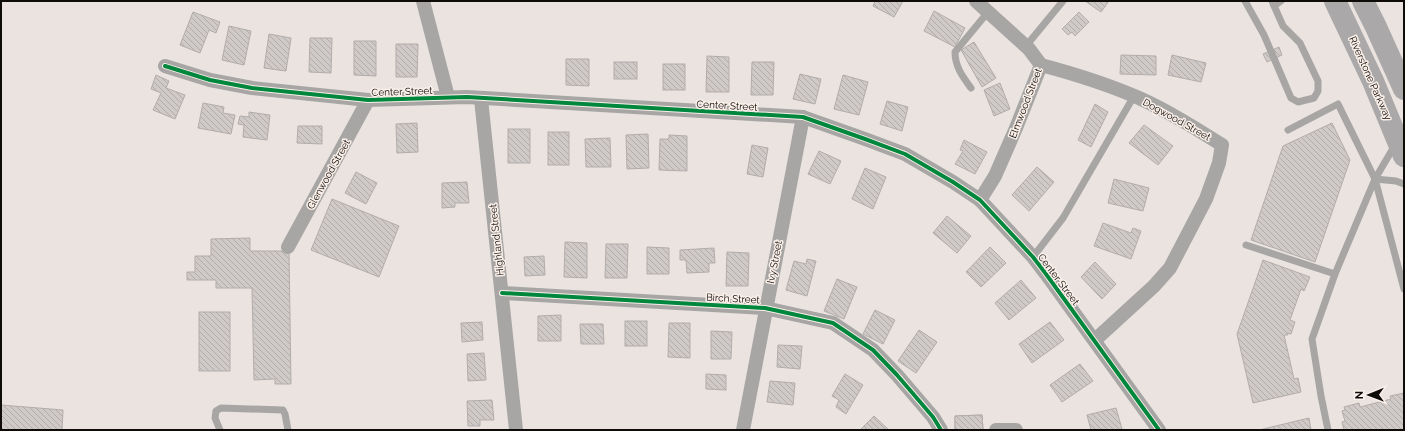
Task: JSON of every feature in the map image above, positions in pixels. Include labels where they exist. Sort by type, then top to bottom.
[{"type":"main road","name":"Riverstone Parkway","points":[[1335,1],[1356,43],[1401,148]]},
{"type":"main road","points":[[1363,1],[1404,89]]},
{"type":"street","points":[[423,1],[448,98]]},
{"type":"street","name":"Elmwood Street","points":[[976,1],[1026,46],[1041,65],[995,176],[980,200]]},
{"type":"street","name":"Dogwood Street","points":[[1041,65],[1086,77],[1134,96],[1171,114],[1222,145],[1219,163],[1206,199],[1170,268],[1154,286],[1095,340]]},
{"type":"street","name":"Center Street","points":[[165,66],[210,80],[252,88],[368,100],[467,97],[803,118],[865,139],[904,154],[953,182],[980,200],[1033,257],[1095,340],[1159,430]]},
{"type":"street","name":"Highland Street","points":[[482,98],[516,430]]},
{"type":"street","name":"Glenwood Street","points":[[288,247],[368,100]]},
{"type":"street","name":"Ivy Street","points":[[743,430],[765,308],[803,118]]},
{"type":"street","name":"Birch Street","points":[[502,293],[765,308],[833,324],[873,350],[897,375],[933,417],[941,430]]},
{"type":"street","points":[[996,430],[1016,430]]},
{"type":"lane","points":[[1026,46],[1063,1]]},
{"type":"lane","points":[[1245,1],[1264,35],[1291,98],[1298,102],[1314,98],[1318,91],[1318,80],[1300,43],[1283,26],[1273,3],[1281,1]]},
{"type":"lane","points":[[970,88],[958,69],[955,61],[955,52],[988,12]]},
{"type":"lane","points":[[1033,257],[1063,218],[1134,96]]},
{"type":"lane","points":[[1288,130],[1338,104],[1375,180],[1404,289]]},
{"type":"lane","points":[[1328,430],[1312,339],[1335,274],[1375,180],[1401,148]]},
{"type":"lane","points":[[1375,180],[1396,181],[1404,184]]},
{"type":"lane","points":[[1246,245],[1335,274]]},
{"type":"lane","points":[[220,430],[215,414],[216,411],[221,408],[283,410],[286,414],[288,430]]},
{"type":"building","points":[[875,1],[903,1],[894,17],[873,6]]},
{"type":"building","points":[[1085,1],[1109,1],[1101,12]]},
{"type":"building","points":[[934,11],[965,28],[955,47],[924,31]]},
{"type":"building","points":[[193,12],[220,22],[216,33],[209,30],[200,53],[180,45]]},
{"type":"building","points":[[1079,12],[1089,22],[1075,36],[1072,32],[1068,35],[1062,29]]},
{"type":"building","points":[[229,26],[251,31],[244,65],[222,60]]},
{"type":"building","points":[[269,34],[291,38],[286,71],[264,68]]},
{"type":"building","points":[[310,38],[332,38],[331,73],[309,72]]},
{"type":"building","points":[[354,41],[376,41],[376,76],[354,75]]},
{"type":"building","points":[[974,42],[996,78],[982,87],[961,50]]},
{"type":"building","points":[[396,44],[418,44],[417,77],[396,77]]},
{"type":"building","points":[[1279,47],[1282,55],[1267,62],[1263,54]]},
{"type":"building","points":[[1121,55],[1156,56],[1156,75],[1120,74]]},
{"type":"building","points":[[1172,55],[1206,63],[1201,82],[1168,75]]},
{"type":"building","points":[[707,56],[729,57],[729,92],[706,92]]},
{"type":"building","points":[[566,59],[589,59],[589,86],[566,85]]},
{"type":"building","points":[[614,62],[637,62],[637,79],[614,79]]},
{"type":"building","points":[[752,62],[774,62],[773,95],[751,95]]},
{"type":"building","points":[[663,64],[685,64],[685,90],[663,90]]},
{"type":"building","points":[[800,74],[821,79],[815,104],[793,99]]},
{"type":"building","points":[[156,75],[169,81],[166,88],[185,95],[175,119],[153,110],[161,93],[151,89]]},
{"type":"building","points":[[843,75],[868,82],[859,115],[834,109]]},
{"type":"building","points":[[1000,83],[1010,109],[994,116],[984,90]]},
{"type":"building","points":[[887,101],[908,107],[902,131],[880,124]]},
{"type":"building","points":[[203,103],[224,107],[223,113],[235,115],[231,134],[198,128]]},
{"type":"building","points":[[1095,104],[1108,112],[1091,147],[1078,140]]},
{"type":"building","points":[[249,112],[270,115],[267,140],[243,137],[244,125],[238,124],[240,116],[249,117]]},
{"type":"building","points":[[417,123],[418,152],[397,153],[396,124]]},
{"type":"building","points":[[1332,123],[1350,160],[1315,262],[1251,240],[1283,146]]},
{"type":"building","points":[[1144,125],[1173,146],[1158,165],[1129,143]]},
{"type":"building","points":[[298,126],[322,126],[322,144],[297,143]]},
{"type":"building","points":[[508,129],[530,129],[530,163],[508,163]]},
{"type":"building","points":[[548,132],[569,132],[569,165],[548,165]]},
{"type":"building","points":[[648,134],[649,168],[627,169],[626,135]]},
{"type":"building","points":[[669,135],[687,136],[687,171],[659,170],[660,139],[669,139]]},
{"type":"building","points":[[610,138],[611,167],[586,167],[585,139]]},
{"type":"building","points":[[964,140],[987,152],[975,174],[955,164],[963,151],[960,150]]},
{"type":"building","points":[[752,145],[768,148],[763,177],[747,174]]},
{"type":"building","points":[[819,151],[841,161],[830,184],[808,174]]},
{"type":"building","points":[[1037,167],[1054,182],[1029,211],[1012,195]]},
{"type":"building","points":[[865,168],[886,177],[873,209],[852,199]]},
{"type":"building","points":[[356,172],[377,183],[366,204],[345,193]]},
{"type":"building","points":[[1114,179],[1149,188],[1143,211],[1108,203]]},
{"type":"building","points":[[467,182],[469,203],[455,203],[455,207],[442,208],[442,183]]},
{"type":"building","points":[[332,199],[399,226],[379,277],[311,250]]},
{"type":"building","points":[[947,216],[971,236],[957,253],[933,233]]},
{"type":"building","points":[[1103,223],[1131,233],[1133,228],[1141,231],[1131,259],[1094,246]]},
{"type":"building","points":[[250,238],[250,251],[289,251],[291,384],[275,384],[275,379],[254,380],[252,288],[216,288],[216,280],[187,280],[187,272],[195,272],[195,256],[211,256],[211,239]]},
{"type":"building","points":[[565,242],[587,243],[587,278],[564,277]]},
{"type":"building","points":[[606,244],[628,244],[627,278],[605,278]]},
{"type":"building","points":[[647,247],[669,248],[669,274],[647,274]]},
{"type":"building","points":[[990,247],[1006,263],[981,287],[966,272]]},
{"type":"building","points":[[714,248],[715,263],[709,263],[709,272],[687,273],[686,260],[680,260],[680,250]]},
{"type":"building","points":[[727,252],[749,253],[748,286],[726,286]]},
{"type":"building","points":[[544,256],[545,275],[525,276],[524,257]]},
{"type":"building","points":[[807,259],[816,261],[807,296],[786,290],[794,261],[806,264]]},
{"type":"building","points":[[1263,260],[1310,277],[1304,291],[1301,289],[1290,320],[1295,322],[1291,334],[1287,333],[1288,335],[1284,335],[1294,379],[1298,378],[1301,392],[1253,403],[1237,334]]},
{"type":"building","points":[[1095,262],[1116,284],[1102,299],[1081,277]]},
{"type":"building","points":[[837,279],[857,287],[844,319],[824,311]]},
{"type":"building","points":[[1021,280],[1036,298],[1009,320],[995,303]]},
{"type":"building","points":[[875,310],[895,320],[883,344],[863,334]]},
{"type":"building","points":[[199,312],[230,312],[230,371],[199,371]]},
{"type":"building","points":[[561,315],[561,341],[538,341],[538,316]]},
{"type":"building","points":[[625,321],[647,321],[647,346],[625,346]]},
{"type":"building","points":[[482,322],[483,340],[462,342],[461,323]]},
{"type":"building","points":[[1050,322],[1064,340],[1032,363],[1019,344]]},
{"type":"building","points":[[669,323],[690,323],[690,358],[668,357]]},
{"type":"building","points":[[580,324],[603,324],[604,344],[581,344]]},
{"type":"building","points":[[919,330],[937,342],[916,373],[898,361]]},
{"type":"building","points":[[711,331],[732,332],[731,359],[711,359]]},
{"type":"building","points":[[778,345],[802,346],[800,369],[777,367]]},
{"type":"building","points":[[484,353],[486,380],[468,381],[467,354]]},
{"type":"building","points":[[1080,364],[1093,381],[1062,402],[1050,385]]},
{"type":"building","points":[[706,374],[726,375],[726,390],[706,389]]},
{"type":"building","points":[[845,374],[863,385],[846,414],[836,407],[839,400],[832,396]]},
{"type":"building","points":[[770,381],[795,383],[793,405],[767,402]]},
{"type":"building","points":[[1404,393],[1404,430],[1344,430],[1342,422],[1345,421],[1342,411],[1345,410],[1344,407],[1359,403],[1360,407],[1391,399],[1390,396]]},
{"type":"building","points":[[492,400],[494,420],[480,420],[480,426],[468,426],[467,401]]},
{"type":"building","points":[[1,405],[63,410],[62,430],[1,430]]},
{"type":"building","points":[[1116,408],[1122,429],[1091,430],[1087,415]]},
{"type":"building","points":[[982,415],[983,430],[955,430],[955,416]]},
{"type":"building","points":[[982,415],[983,430],[955,430],[955,416]]},
{"type":"building","points":[[874,416],[889,430],[860,430]]},
{"type":"building","points":[[1309,418],[1311,430],[1259,430]]},
{"type":"cycle path","points":[[165,66],[210,80],[252,88],[368,100],[467,97],[803,117],[865,139],[905,154],[953,182],[980,200],[1033,257],[1159,430]]},
{"type":"cycle path","points":[[502,293],[765,308],[833,323],[873,350],[897,375],[933,417],[941,430]]}]
